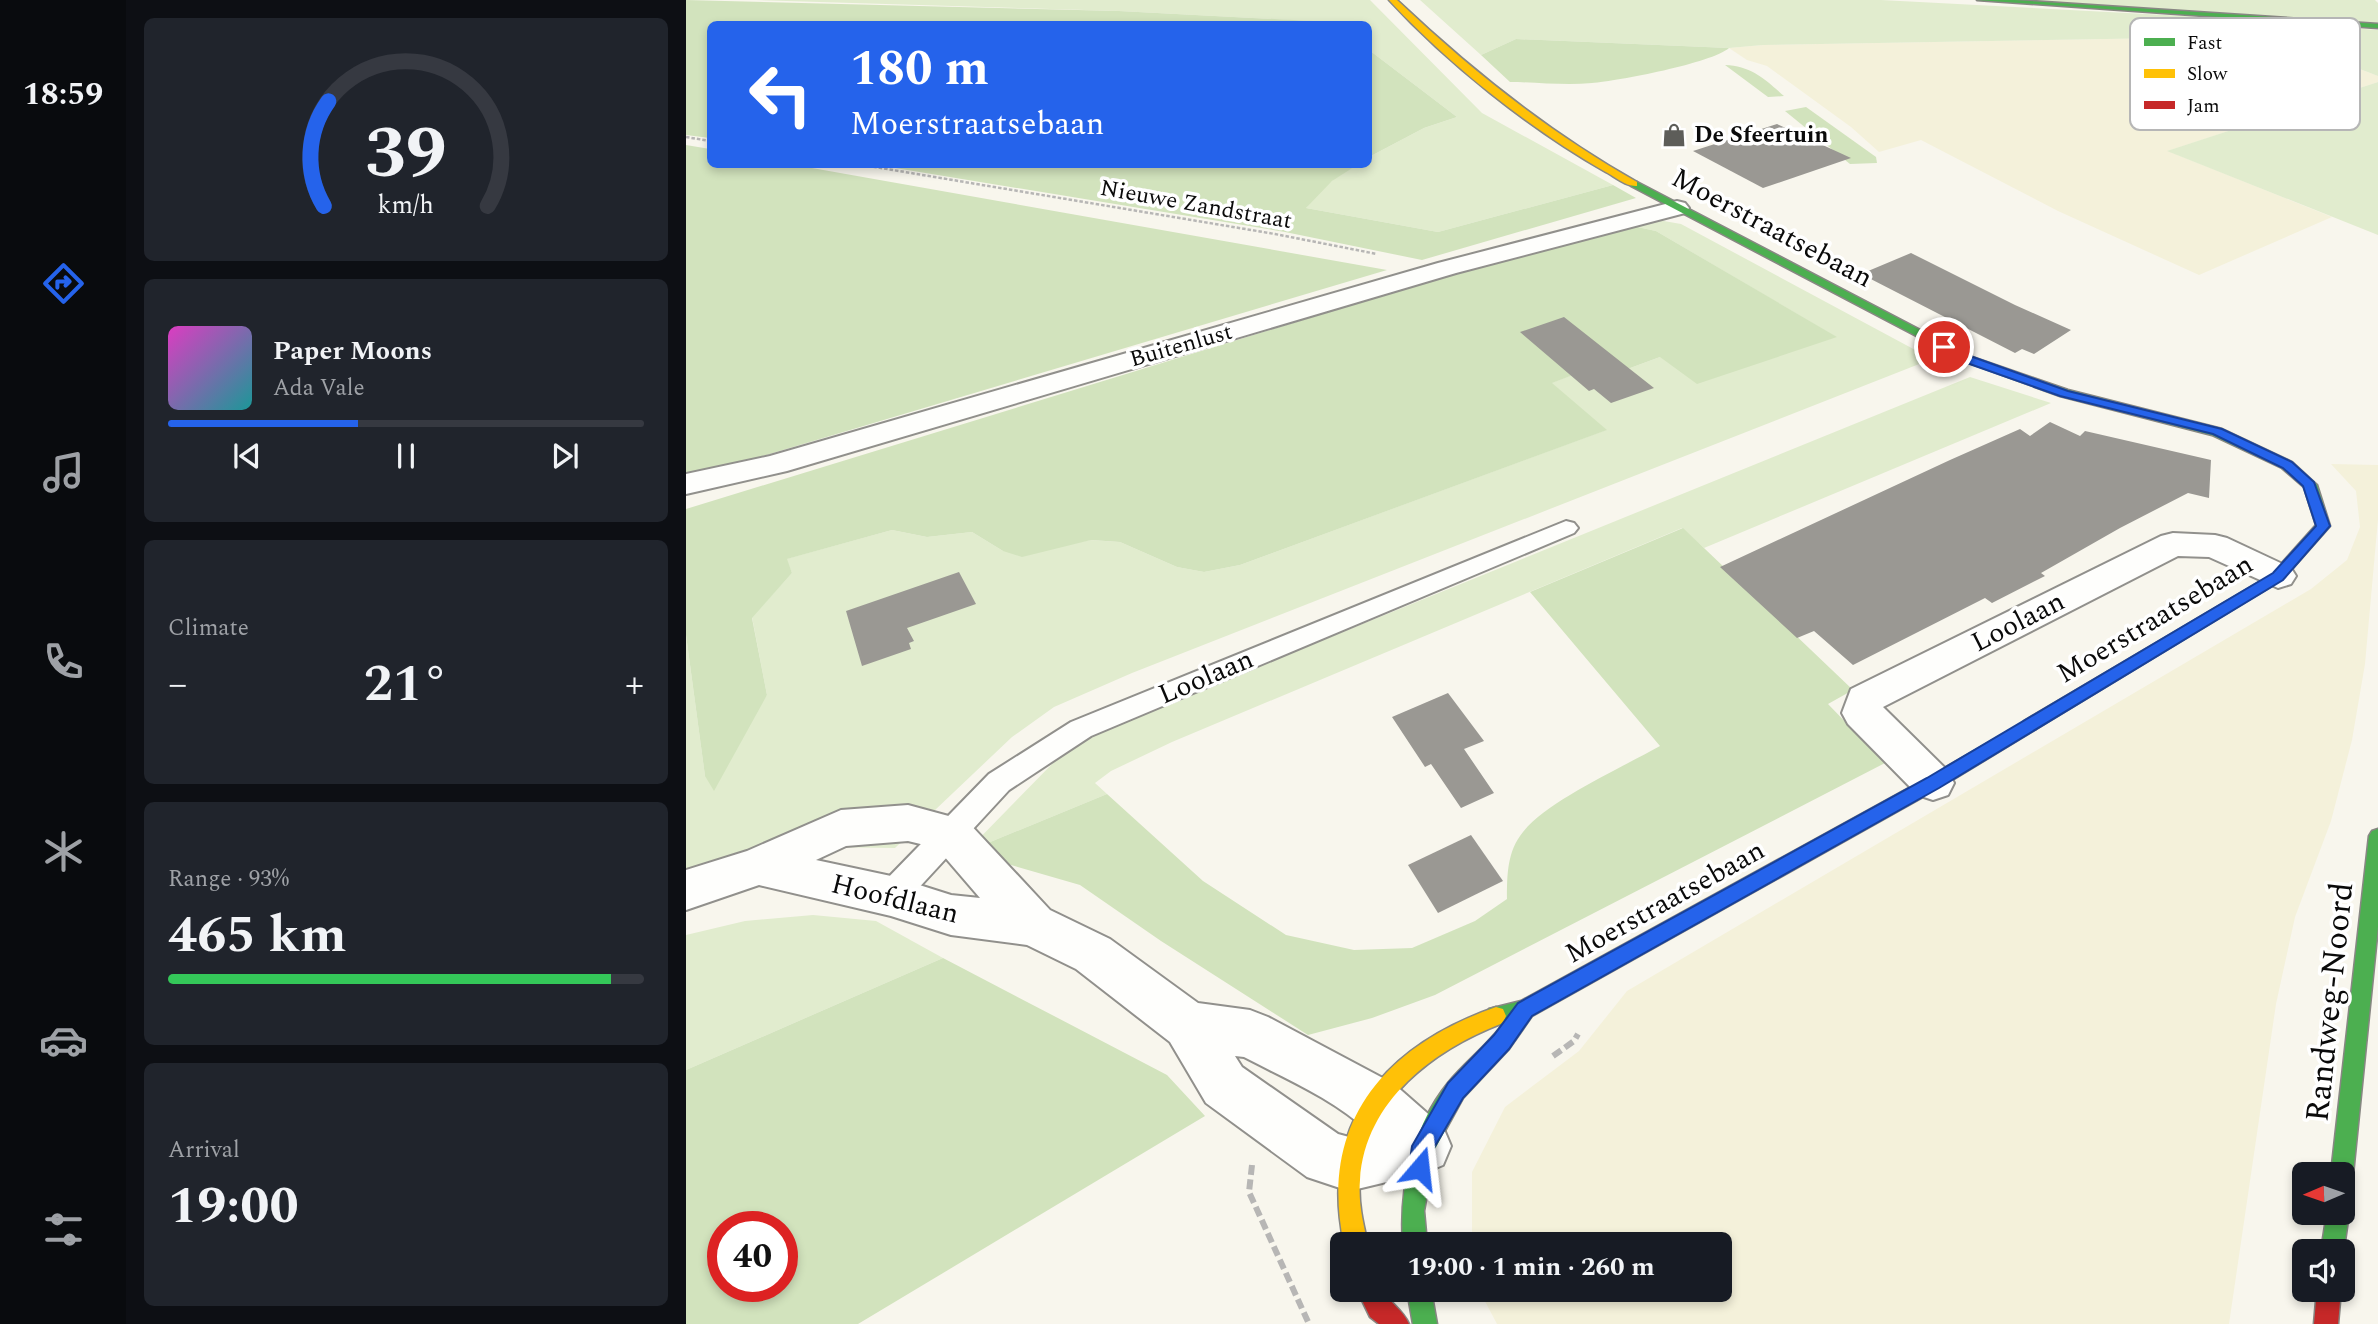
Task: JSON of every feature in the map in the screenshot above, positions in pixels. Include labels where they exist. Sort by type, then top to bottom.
[{"type":"main road","name":"Moerstraatsebaan","points":[[1353,1232],[1349,1164],[1359,1130],[1375,1102],[1410,1063],[1443,1037],[1480,1020],[1525,1009],[1933,783],[2278,576],[2323,526],[2310,485],[2287,465],[2217,432],[2064,394],[1968,359],[1587,159],[1536,127],[1505,103],[1393,0]]},
{"type":"main road","points":[[1981,0],[2256,18]]},
{"type":"main road","points":[[2360,25],[2378,26]]},
{"type":"main road","name":"Randweg-Noord","points":[[2343,1162],[2378,836]]},
{"type":"main road","name":"Moerstraatsebaan","points":[[1414,1232],[1413,1211],[1424,1146],[1455,1091],[1502,1042],[1525,1009]]},
{"type":"main road","points":[[1376,1302],[1397,1324]]},
{"type":"main road","points":[[1421,1302],[1425,1324]]},
{"type":"main road","points":[[2326,1324],[2328,1302]]},
{"type":"street","name":"Buitenlust","points":[[686,484],[776,464],[1447,268],[1676,208]]},
{"type":"street","name":"Loolaan","points":[[1933,783],[1861,713],[1865,699],[2172,544],[2215,545],[2278,576]]},
{"type":"street","name":"Hoofdlaan","points":[[686,890],[759,866],[841,828],[908,823],[951,834],[1033,925]]},
{"type":"street","name":"Hoofdlaan","points":[[759,866],[891,896],[951,915],[1033,925],[1093,954],[1188,1025],[1224,1085],[1326,1158],[1349,1164]]},
{"type":"street","name":"Hoofdlaan","points":[[1188,1025],[1250,1034],[1317,1068],[1375,1102],[1424,1146]]},
{"type":"street","points":[[1349,1164],[1424,1146]]},
{"type":"lane","name":"Loolaan","points":[[891,896],[999,782],[1081,729],[1566,528]]},
{"type":"path","points":[[686,137],[707,140]]},
{"type":"path","name":"Nieuwe Zandstraat","points":[[881,168],[1275,234],[1447,268]]},
{"type":"path","points":[[1273,1122],[1254,1147],[1249,1192],[1309,1324]]},
{"type":"shaded area","points":[[2130,39],[2130,130],[2232,130],[2168,151],[2332,217],[2199,275],[2058,211],[1921,140],[1879,152],[1851,127],[1767,66],[1747,60],[1729,48],[1763,45]]},
{"type":"shaded area","points":[[2360,69],[2378,76],[2378,82],[2360,88]]},
{"type":"shaded area","points":[[2331,464],[2378,465],[2378,519],[2365,664],[2352,740],[2331,821],[2295,917],[2276,1004],[2229,1324],[1497,1324],[1485,1302],[1732,1302],[1732,1232],[1472,1232],[1472,1172],[1505,1107],[1579,1051],[1627,991],[2311,589],[2347,560],[2360,527],[2356,491]]},
{"type":"green space","points":[[686,0],[1119,11],[1313,21],[707,21],[707,138],[686,135]]},
{"type":"green space","points":[[756,0],[1370,0],[1482,113],[1613,185],[1438,232],[1306,208],[1333,180],[1350,169],[1372,168],[1372,155],[1424,128],[1457,117],[1372,52],[1372,21],[1311,21],[1119,11]]},
{"type":"green space","points":[[1420,0],[1881,0],[2222,18],[2130,18],[2130,39],[1763,45],[1729,48],[1516,39],[1481,55]]},
{"type":"green space","points":[[2023,0],[2375,0],[2378,3],[2378,23],[2360,22],[2360,18],[2301,18]]},
{"type":"green space","points":[[2360,29],[2378,30],[2378,76],[2360,69]]},
{"type":"green space","points":[[1516,39],[1729,48],[1704,60],[1605,82],[1510,82],[1481,55]]},
{"type":"green space","points":[[1372,52],[1457,117],[1424,128],[1372,155]]},
{"type":"green space","points":[[1725,65],[1750,71],[1784,96],[1768,97]]},
{"type":"green space","points":[[2378,82],[2378,235],[2167,151],[2231,130],[2360,130],[2360,88]]},
{"type":"green space","points":[[1806,107],[1876,157],[1877,163],[1850,164],[1785,111]]},
{"type":"green space","points":[[686,145],[707,148],[707,168],[812,168],[1387,270],[729,466],[686,476]]},
{"type":"green space","points":[[895,168],[1352,168],[1332,181],[1306,208],[1438,232],[1613,185],[1636,198],[1422,260],[1285,232]]},
{"type":"green space","points":[[1658,220],[1681,224],[1932,359],[1132,673],[1054,707],[1012,737],[895,848],[815,847],[730,856],[686,873],[686,635],[705,776],[767,695],[752,617],[792,573],[786,559],[892,530],[927,537],[972,532],[1003,551],[1062,546],[1090,540],[1120,542],[1177,567],[1204,572],[1240,565],[1606,430],[1551,383],[1602,364],[1614,374],[1660,357],[1836,337],[1656,231],[1619,223]]},
{"type":"green space","points":[[1619,223],[1656,231],[1837,337],[1697,384],[1660,357],[1614,374],[1602,364],[1552,383],[1607,430],[1240,565],[1204,572],[1177,567],[1120,542],[1091,540],[1022,557],[1003,551],[972,532],[927,537],[892,530],[787,559],[792,573],[752,618],[767,695],[714,791],[705,776],[686,635],[686,509]]},
{"type":"green space","points":[[1970,377],[2051,403],[1704,548],[1682,528],[1172,742],[1111,771],[1095,783],[1107,794],[966,852],[1054,762],[1084,740],[1153,709]]},
{"type":"green space","points":[[1683,528],[1853,690],[1828,704],[1885,763],[1435,995],[1372,1018],[1308,1035],[1161,941],[1080,885],[966,852],[1107,794],[1203,881],[1286,935],[1354,950],[1412,948],[1475,921],[1507,899],[1511,855],[1518,839],[1534,820],[1567,797],[1660,746],[1530,592]]},
{"type":"green space","points":[[813,915],[876,921],[943,958],[686,1070],[686,935],[745,921]]},
{"type":"green space","points":[[943,958],[1167,1075],[1205,1116],[858,1324],[686,1324],[686,1070]]},
{"type":"building","points":[[1777,124],[1851,158],[1763,188],[1693,151]]},
{"type":"building","points":[[1911,253],[2071,330],[2034,354],[2022,349],[2015,353],[1861,274]]},
{"type":"building","points":[[1564,317],[1654,388],[1611,403],[1594,389],[1589,391],[1520,332]]},
{"type":"building","points":[[2050,422],[2080,436],[2085,431],[2211,460],[2209,498],[2188,493],[2041,573],[2045,576],[1992,603],[1985,598],[1853,665],[1814,631],[1797,638],[1720,567],[2020,429],[2030,436]]},
{"type":"building","points":[[959,572],[976,604],[907,628],[914,641],[909,643],[911,649],[862,666],[846,611]]},
{"type":"building","points":[[1448,693],[1484,741],[1464,749],[1494,793],[1461,808],[1431,764],[1425,767],[1392,717]]},
{"type":"building","points":[[1471,835],[1503,881],[1438,913],[1408,865]]},
{"type":"traffic: fast","points":[[1981,0],[2256,18]]},
{"type":"traffic: fast","points":[[2360,25],[2378,26]]},
{"type":"traffic: fast","points":[[1634,184],[1968,359],[2064,393],[2217,432],[2287,465],[2310,485],[2323,526],[2278,576]]},
{"type":"traffic: fast","points":[[1496,1016],[1525,1009],[1933,783],[2030,725]]},
{"type":"traffic: fast","points":[[2343,1162],[2378,836]]},
{"type":"traffic: fast","points":[[1414,1232],[1413,1211],[1424,1146],[1455,1091],[1502,1042],[1525,1009]]},
{"type":"traffic: fast","points":[[2335,1239],[2336,1225]]},
{"type":"traffic: fast","points":[[1421,1302],[1425,1324]]},
{"type":"traffic: slow","points":[[1393,0],[1507,101],[1568,145],[1634,184]]},
{"type":"traffic: slow","points":[[2030,725],[2278,576]]},
{"type":"traffic: slow","points":[[1354,1232],[1348,1192],[1349,1174],[1355,1146],[1366,1120],[1381,1096],[1399,1074],[1444,1038],[1496,1016]]},
{"type":"traffic: jam","points":[[1376,1302],[1397,1324]]},
{"type":"traffic: jam","points":[[2326,1324],[2328,1302]]},
{"type":"place","name":"De Sfeertuin","points":[[1674,135]]},
{"type":"route","points":[[1420,1168],[1424,1146],[1455,1091],[1502,1042],[1525,1009],[1933,783],[2278,576],[2323,526],[2310,485],[2287,465],[2217,432],[2064,394],[1968,359],[1944,347]]}]
